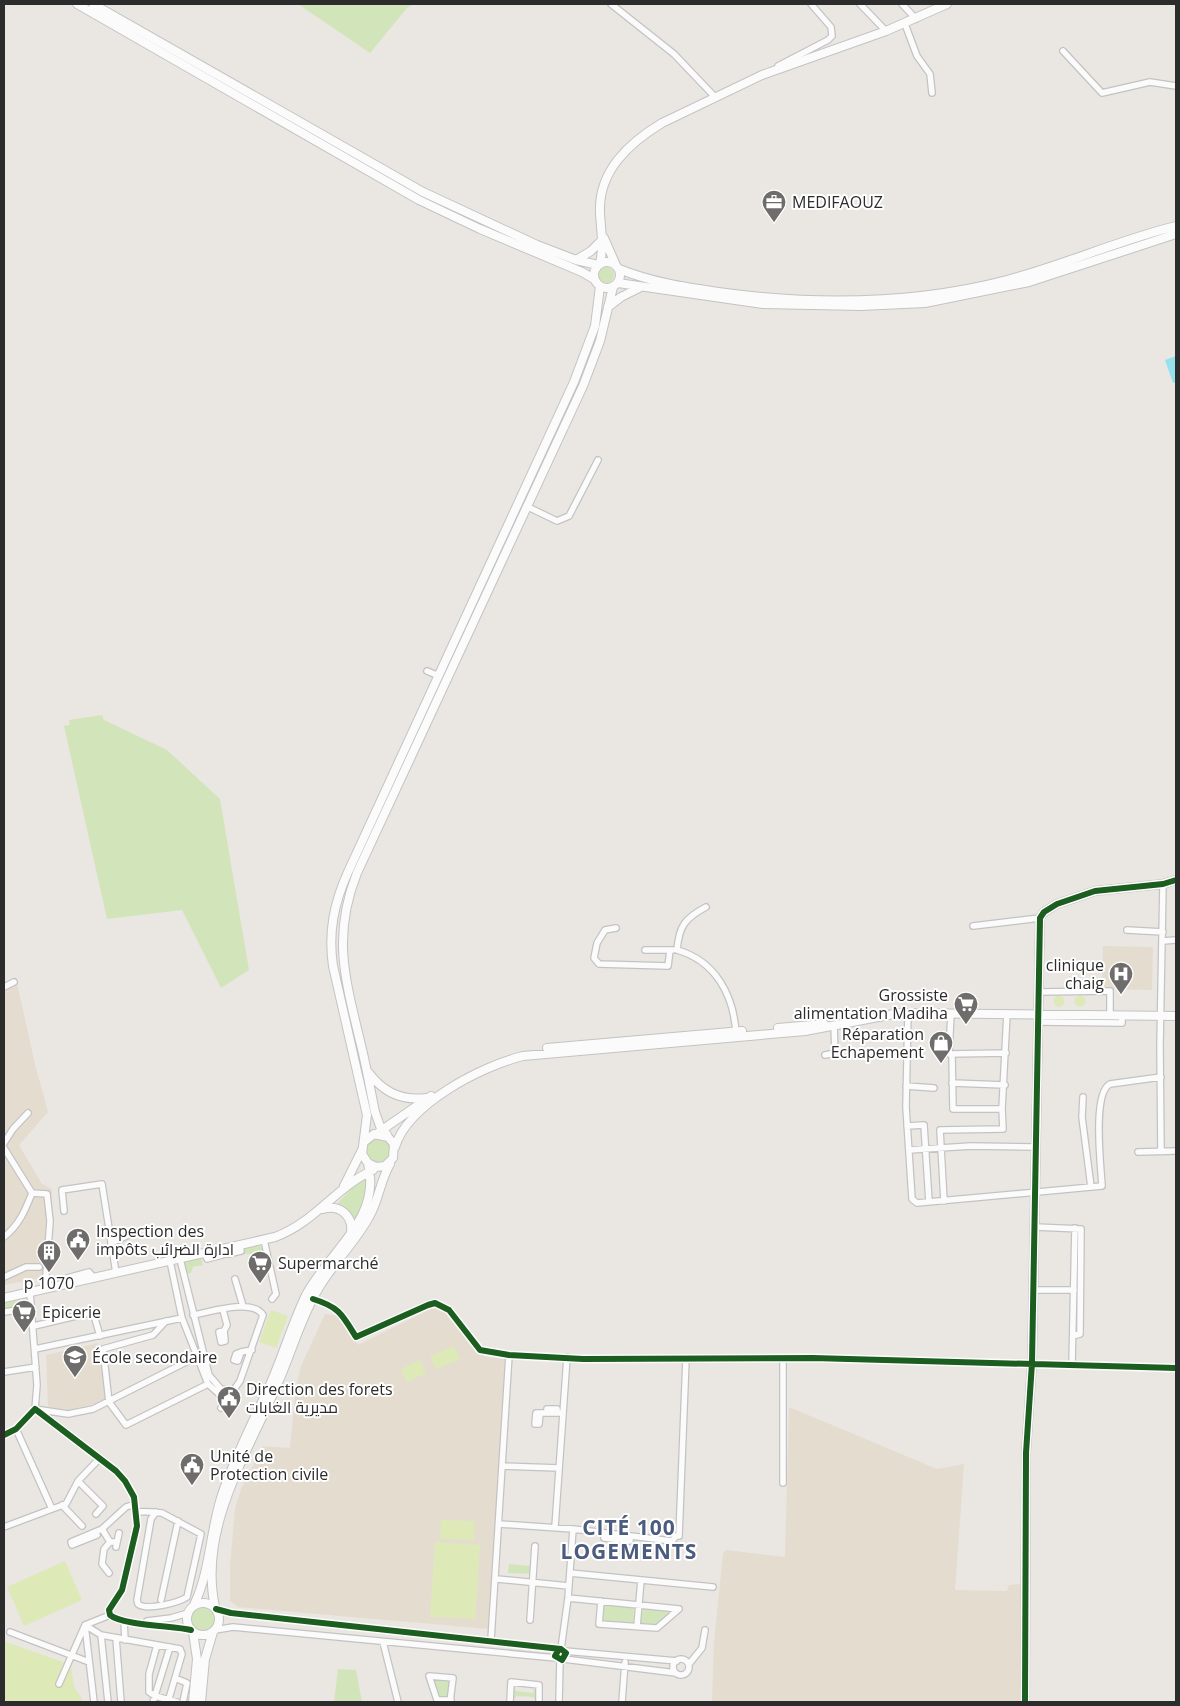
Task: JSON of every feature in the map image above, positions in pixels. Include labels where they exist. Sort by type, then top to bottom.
[{"type":"main road","points":[[77,4],[419,200],[480,229],[582,272],[594,279],[600,286],[595,326],[574,382],[348,872],[332,917],[333,966],[367,1115],[363,1146],[370,1172],[371,1187],[368,1203],[351,1232],[320,1271],[306,1295],[272,1381],[236,1460],[216,1514],[203,1581],[194,1605],[188,1613],[187,1622],[192,1631],[197,1659],[193,1702]]},
{"type":"main road","points":[[93,4],[423,192],[482,221],[576,260],[599,264],[607,261],[660,282],[762,298],[839,300],[904,297],[1007,280],[1176,226]]},
{"type":"main road","points":[[594,279],[594,271],[599,264],[603,236],[600,214],[602,193],[610,171],[632,143],[662,123],[762,75],[905,24],[946,4]]},
{"type":"main road","points":[[600,286],[643,287],[763,304],[861,306],[925,303],[1022,284],[1176,234]]},
{"type":"main road","points":[[576,260],[591,251],[603,236]]},
{"type":"main road","points":[[395,1147],[375,1112],[342,956],[344,915],[350,891],[586,378],[600,341],[615,285],[621,276],[603,236]]},
{"type":"main road","points":[[608,307],[621,297],[643,287]]},
{"type":"main road","points":[[1025,1702],[1026,1454],[1032,1363],[1040,918],[1044,912],[1057,904],[1095,891],[1163,884],[1176,880]]},
{"type":"main road","points":[[342,1190],[363,1146],[374,1134],[386,1134],[430,1097],[473,1070],[501,1057],[521,1051],[736,1034],[805,1031],[908,1012],[1007,1013],[1038,1018],[1176,1016]]},
{"type":"main road","points":[[201,1702],[205,1659],[214,1631],[220,1620],[216,1608],[212,1571],[217,1535],[226,1500],[313,1299],[370,1216],[384,1173],[408,1121],[426,1106],[466,1080],[503,1062],[532,1055],[736,1034]]},
{"type":"main road","points":[[367,1070],[380,1085],[394,1095],[411,1098],[430,1097]]},
{"type":"main road","points":[[4,1298],[264,1240],[292,1230],[321,1210],[342,1190],[391,1161]]},
{"type":"main road","points":[[368,1163],[381,1167]]},
{"type":"main road","points":[[321,1210],[331,1207],[346,1213],[351,1222],[351,1232]]},
{"type":"main road","points":[[194,1605],[207,1603],[216,1608]]},
{"type":"main road","points":[[192,1631],[201,1635],[214,1631]]},
{"type":"street","points":[[611,4],[674,54],[715,97]]},
{"type":"street","points":[[762,75],[828,40],[832,36],[831,27],[811,4]]},
{"type":"street","points":[[860,4],[886,31]]},
{"type":"street","points":[[902,4],[916,19]]},
{"type":"street","points":[[905,24],[917,56],[930,74],[932,93]]},
{"type":"street","points":[[1063,51],[1102,93],[1150,82],[1176,86]]},
{"type":"street","points":[[526,506],[557,521],[569,516],[598,460]]},
{"type":"street","points":[[427,671],[439,676]]},
{"type":"street","points":[[1161,1152],[1160,1016],[1163,884]]},
{"type":"street","points":[[677,950],[679,929],[694,913],[706,907]]},
{"type":"street","points":[[973,926],[1040,918]]},
{"type":"street","points":[[616,928],[605,930],[599,937],[594,958],[599,964],[668,966],[670,950]]},
{"type":"street","points":[[1127,930],[1163,932]]},
{"type":"street","points":[[1162,940],[1176,940]]},
{"type":"street","points":[[646,950],[677,950],[692,954],[700,960],[723,983],[734,1009],[736,1034]]},
{"type":"street","points":[[4,988],[14,982]]},
{"type":"street","points":[[1038,992],[1110,991],[1110,1016]]},
{"type":"street","points":[[908,1012],[907,1126],[912,1199],[917,1203],[1102,1186],[1099,1124],[1102,1093],[1105,1086],[1161,1077]]},
{"type":"street","points":[[952,1013],[949,1054],[952,1054],[953,1109],[1002,1109]]},
{"type":"street","points":[[944,1201],[940,1130],[1003,1129],[1002,1109],[1007,1013]]},
{"type":"street","points":[[1038,1018],[1122,1023],[1122,1016]]},
{"type":"street","points":[[825,1055],[835,1053],[834,1025]]},
{"type":"street","points":[[952,1054],[1006,1053]]},
{"type":"street","points":[[952,1083],[1004,1085]]},
{"type":"street","points":[[906,1086],[934,1088]]},
{"type":"street","points":[[1083,1097],[1082,1116],[1092,1187]]},
{"type":"street","points":[[4,1143],[13,1129],[28,1113]]},
{"type":"street","points":[[907,1126],[924,1125],[929,1202]]},
{"type":"street","points":[[909,1150],[941,1147],[1036,1147]]},
{"type":"street","points":[[4,1148],[32,1193]]},
{"type":"street","points":[[1138,1152],[1176,1151]]},
{"type":"street","points":[[64,1210],[62,1190],[102,1184],[116,1273]]},
{"type":"street","points":[[4,1237],[14,1228],[25,1212],[32,1193]]},
{"type":"street","points":[[32,1193],[47,1194],[50,1221],[45,1289]]},
{"type":"street","points":[[1035,1227],[1081,1229],[1080,1334],[1073,1336]]},
{"type":"street","points":[[1072,1364],[1075,1228]]},
{"type":"street","points":[[111,1243],[133,1233]]},
{"type":"street","points":[[264,1240],[276,1286],[276,1294],[272,1298]]},
{"type":"street","points":[[180,1259],[193,1315],[209,1374],[221,1389],[233,1391],[252,1350],[263,1315],[255,1309],[243,1306],[193,1315]]},
{"type":"street","points":[[170,1261],[182,1318],[196,1357],[208,1384],[228,1402],[221,1408]]},
{"type":"street","points":[[4,1277],[26,1267],[39,1267]]},
{"type":"street","points":[[235,1280],[243,1306]]},
{"type":"street","points":[[1033,1290],[1074,1290]]},
{"type":"street","points":[[4,1435],[16,1429],[35,1409],[37,1399],[34,1326],[30,1292]]},
{"type":"street","points":[[313,1299],[331,1305],[343,1316],[356,1337],[428,1305],[444,1306],[450,1310],[480,1350],[509,1356],[686,1359],[783,1358],[1176,1368]]},
{"type":"street","points":[[4,1312],[31,1308]]},
{"type":"street","points":[[223,1310],[227,1325],[224,1331]]},
{"type":"street","points":[[34,1326],[94,1312],[100,1336]]},
{"type":"street","points":[[35,1349],[182,1318]]},
{"type":"street","points":[[166,1321],[153,1335],[103,1349],[109,1402],[126,1425],[208,1384]]},
{"type":"street","points":[[241,1352],[252,1350]]},
{"type":"street","points":[[491,1640],[497,1580],[509,1356]]},
{"type":"street","points":[[35,1409],[68,1414],[94,1408],[196,1357]]},
{"type":"street","points":[[555,1527],[560,1413],[567,1357]]},
{"type":"street","points":[[783,1358],[783,1483]]},
{"type":"street","points":[[499,1524],[555,1527],[672,1540],[679,1536],[686,1359]]},
{"type":"street","points":[[4,1372],[36,1367]]},
{"type":"street","points":[[540,1413],[547,1413],[547,1408],[557,1409],[560,1413]]},
{"type":"street","points":[[35,1409],[125,1481],[136,1504],[137,1526],[122,1590],[109,1610],[110,1615]]},
{"type":"street","points":[[16,1429],[52,1509]]},
{"type":"street","points":[[4,1527],[66,1504],[78,1481],[99,1460]]},
{"type":"street","points":[[503,1466],[559,1468]]},
{"type":"street","points":[[78,1481],[103,1506],[96,1514]]},
{"type":"street","points":[[95,1532],[102,1529],[126,1507],[136,1504]]},
{"type":"street","points":[[62,1505],[82,1526]]},
{"type":"street","points":[[137,1512],[156,1512],[169,1515],[201,1534],[189,1591],[184,1599],[141,1607],[137,1600],[151,1519],[156,1512]]},
{"type":"street","points":[[161,1603],[178,1520]]},
{"type":"street","points":[[102,1529],[114,1543]]},
{"type":"street","points":[[559,1702],[560,1659],[568,1598],[573,1529]]},
{"type":"street","points":[[111,1565],[109,1575],[102,1564],[104,1549],[114,1543],[118,1533]]},
{"type":"street","points":[[530,1620],[535,1546]]},
{"type":"street","points":[[570,1573],[714,1587]]},
{"type":"street","points":[[497,1580],[569,1586]]},
{"type":"street","points":[[637,1626],[640,1580]]},
{"type":"street","points":[[568,1598],[679,1608],[657,1628],[599,1624],[601,1601]]},
{"type":"street","points":[[216,1608],[232,1613],[491,1640],[561,1650],[677,1661],[684,1660],[689,1664]]},
{"type":"street","points":[[140,1622],[171,1618],[188,1613]]},
{"type":"street","points":[[59,1684],[73,1656],[85,1625],[110,1615],[124,1621],[192,1631]]},
{"type":"street","points":[[124,1621],[125,1640]]},
{"type":"street","points":[[85,1625],[101,1635],[170,1647],[182,1651],[168,1701]]},
{"type":"street","points":[[85,1625],[94,1702]]},
{"type":"street","points":[[214,1631],[233,1627],[624,1665],[686,1674],[689,1664],[702,1648],[705,1630]]},
{"type":"street","points":[[10,1632],[89,1662]]},
{"type":"street","points":[[101,1635],[108,1702]]},
{"type":"street","points":[[116,1638],[121,1702]]},
{"type":"street","points":[[383,1642],[398,1702]]},
{"type":"street","points":[[157,1645],[149,1674],[149,1692],[154,1699],[177,1702]]},
{"type":"street","points":[[154,1699],[170,1647]]},
{"type":"street","points":[[560,1659],[556,1652],[561,1650]]},
{"type":"street","points":[[622,1702],[626,1656]]},
{"type":"street","points":[[676,1673],[674,1667],[677,1661]]},
{"type":"street","points":[[429,1676],[453,1678],[450,1701],[437,1700],[429,1676]]},
{"type":"street","points":[[175,1678],[187,1683],[183,1702]]},
{"type":"street","points":[[510,1702],[512,1682],[539,1685],[539,1702]]},
{"type":"shaded area","points":[[1103,946],[1153,947],[1152,990],[1102,989]]},
{"type":"shaded area","points":[[17,983],[48,1112],[19,1145],[42,1184],[52,1189],[51,1222],[46,1277],[4,1285],[4,991]]},
{"type":"shaded area","points":[[435,1307],[447,1312],[475,1351],[486,1357],[505,1359],[489,1629],[238,1607],[230,1601],[230,1566],[235,1509],[241,1489],[263,1446],[290,1448],[296,1387],[301,1366],[325,1314],[341,1316],[358,1345]]},
{"type":"shaded area","name":"École secondaire","points":[[98,1343],[106,1401],[68,1410],[48,1407],[46,1355]]},
{"type":"shaded area","points":[[789,1407],[937,1469],[964,1464],[955,1590],[1007,1591],[1009,1585],[1021,1584],[1022,1702],[712,1702],[714,1643],[723,1553],[726,1550],[785,1557]]},
{"type":"green space","points":[[298,4],[414,4],[407,8],[370,53]]},
{"type":"green space","points":[[606,267],[612,269],[614,275],[612,281],[606,283],[600,281],[598,275],[600,269]]},
{"type":"green space","points":[[102,715],[104,720],[167,750],[220,799],[249,970],[221,988],[182,910],[107,919],[64,726],[70,725],[69,720]]},
{"type":"green space","points":[[1059,995],[1065,1001],[1059,1007],[1053,1001]]},
{"type":"green space","points":[[1080,995],[1086,1001],[1080,1007],[1074,1001]]},
{"type":"green space","points":[[379,1137],[388,1141],[392,1150],[388,1159],[379,1163],[370,1159],[366,1150],[370,1141]]},
{"type":"green space","points":[[366,1177],[366,1199],[354,1226],[336,1205],[353,1187]]},
{"type":"green space","points":[[257,1245],[262,1247],[266,1264],[262,1264],[255,1255],[244,1254],[243,1248]]},
{"type":"green space","points":[[201,1258],[203,1265],[193,1267],[191,1273],[186,1274],[184,1262]]},
{"type":"green space","points":[[28,1299],[29,1305],[4,1309],[4,1303]]},
{"type":"green space","points":[[271,1310],[288,1316],[276,1348],[259,1342]]},
{"type":"green space","points":[[454,1346],[460,1359],[436,1369],[430,1356]]},
{"type":"green space","points":[[420,1360],[426,1373],[407,1382],[401,1369]]},
{"type":"green space","points":[[441,1520],[475,1521],[474,1540],[440,1539]]},
{"type":"green space","points":[[435,1542],[480,1545],[475,1619],[430,1617]]},
{"type":"green space","points":[[65,1561],[82,1600],[24,1626],[7,1587]]},
{"type":"green space","points":[[509,1564],[530,1566],[530,1574],[508,1573]]},
{"type":"green space","points":[[603,1604],[634,1607],[633,1623],[602,1621]]},
{"type":"green space","points":[[202,1606],[211,1610],[215,1619],[211,1628],[202,1632],[193,1628],[189,1619],[193,1610]]},
{"type":"green space","points":[[643,1608],[671,1612],[655,1625],[641,1624]]},
{"type":"green space","points":[[4,1641],[71,1665],[74,1687],[82,1702],[4,1702]]},
{"type":"green space","points":[[338,1669],[356,1670],[362,1702],[334,1702]]},
{"type":"green space","points":[[433,1679],[449,1681],[448,1696],[439,1696]]},
{"type":"green space","points":[[514,1687],[516,1691],[533,1693],[534,1689],[536,1689],[535,1700],[533,1697],[516,1696],[516,1698],[513,1698]]},
{"type":"water","points":[[1176,356],[1176,382],[1173,383],[1165,360]]},
{"type":"cycle path","points":[[1025,1702],[1026,1453],[1032,1363],[1040,918],[1044,912],[1057,904],[1095,891],[1163,884],[1176,880]]},
{"type":"cycle path","points":[[313,1299],[329,1305],[339,1312],[356,1337],[435,1303],[449,1310],[480,1350],[509,1355],[583,1359],[813,1358],[1176,1368]]},
{"type":"cycle path","points":[[4,1435],[16,1429],[35,1409],[116,1471],[125,1481],[134,1497],[137,1526],[122,1590],[109,1610],[110,1615],[125,1621],[191,1630]]},
{"type":"cycle path","points":[[216,1609],[231,1613],[561,1649],[566,1653],[562,1660],[555,1656],[559,1649]]},
{"type":"place","name":"MEDIFAOUZ","points":[[774,223]]},
{"type":"place","name":"clinique chaig","points":[[1121,995]]},
{"type":"place","name":"Grossiste alimentation Madiha","points":[[966,1025]]},
{"type":"place","name":"Réparation Echapement","points":[[941,1064]]},
{"type":"place","name":"Inspection des impôts ادارة الضرائب","points":[[78,1261]]},
{"type":"place","name":"p 1070","points":[[49,1273]]},
{"type":"place","name":"Supermarché","points":[[260,1284]]},
{"type":"place","name":"Epicerie","points":[[24,1333]]},
{"type":"place","name":"École secondaire","points":[[75,1378]]},
{"type":"place","name":"Direction des forets مديرية الغابات","points":[[229,1419]]},
{"type":"place","name":"Unité de Protection civile","points":[[192,1486]]},
{"type":"district","name":"CITÉ 100 LOGEMENTS","points":[[629,1540]]}]
